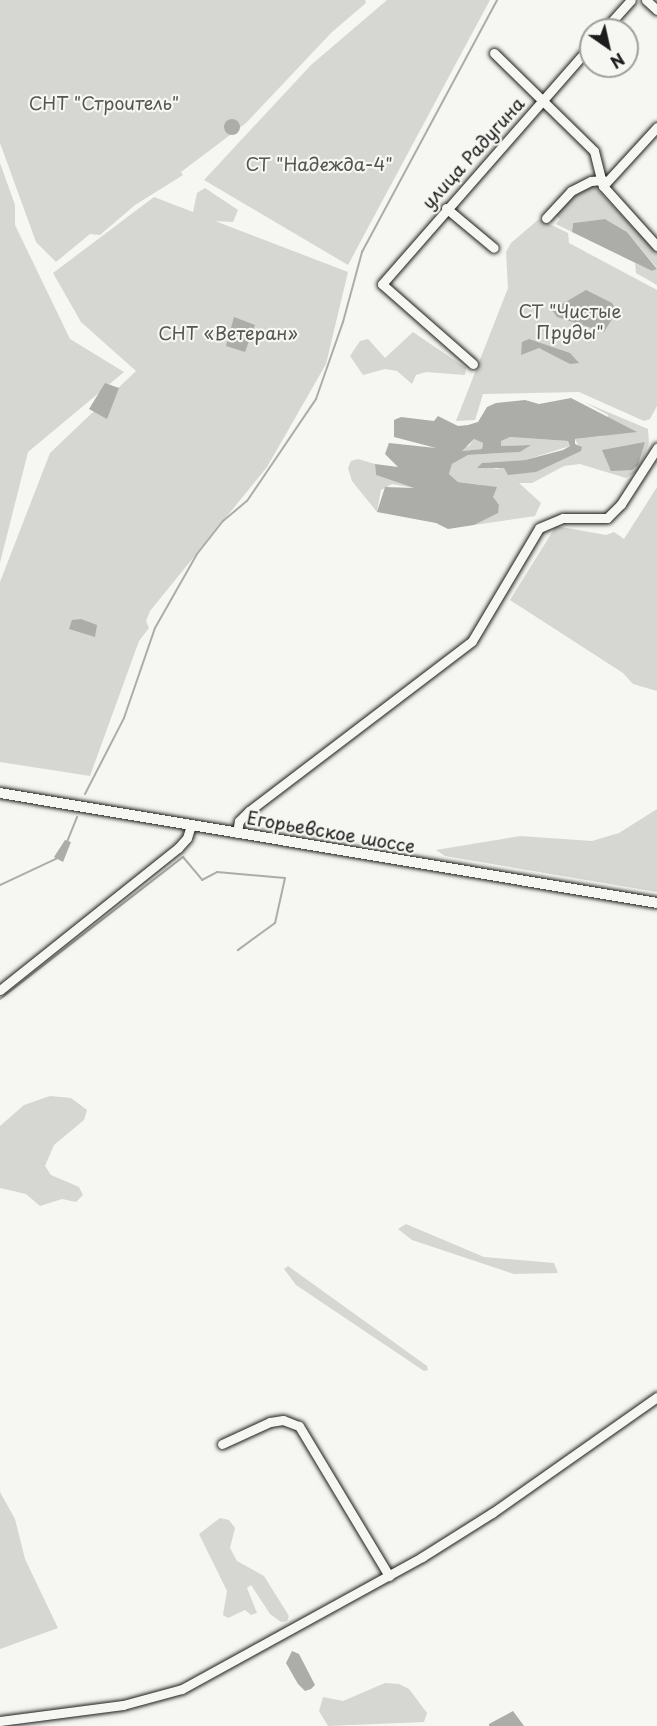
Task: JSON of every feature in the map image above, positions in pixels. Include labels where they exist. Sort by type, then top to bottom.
[{"type":"main road","name":"Егорьевское шоссе","points":[[0,793],[657,903]]},
{"type":"street","points":[[615,18],[631,0]]},
{"type":"street","points":[[646,0],[657,10]]},
{"type":"street","points":[[494,53],[594,151],[603,183],[657,246]]},
{"type":"street","name":"улица Радугина","points":[[473,364],[382,284],[446,208],[579,58]]},
{"type":"street","points":[[603,183],[657,127]]},
{"type":"street","points":[[546,218],[571,191],[591,181],[603,183]]},
{"type":"street","points":[[446,208],[495,248]]},
{"type":"street","points":[[237,833],[239,821],[249,811],[472,641],[539,528],[563,518],[607,518],[621,504],[657,448]]},
{"type":"street","points":[[0,990],[178,848],[187,838],[191,825]]},
{"type":"street","points":[[0,1721],[123,1705],[182,1689],[389,1576],[492,1513],[657,1397]]},
{"type":"street","points":[[222,1444],[270,1422],[283,1420],[299,1426],[389,1576]]},
{"type":"green space","name":"СНТ \"Строитель\"","points":[[0,0],[365,0],[366,3],[332,32],[246,123],[181,172],[183,175],[135,205],[100,235],[90,234],[56,262],[36,242],[0,143]]},
{"type":"green space","name":"СТ \"Надежда-4\"","points":[[387,0],[490,0],[348,265],[204,180],[311,65]]},
{"type":"green space","points":[[0,163],[15,205],[15,225],[70,339],[124,372],[28,452],[0,563]]},
{"type":"green space","points":[[591,183],[657,253],[657,268],[627,232],[605,219],[573,223],[572,232],[556,224],[560,219],[553,213]]},
{"type":"green space","name":"СНТ «Ветеран»","points":[[205,188],[238,210],[233,222],[215,221],[348,272],[326,364],[267,467],[150,611],[146,621],[149,628],[139,641],[90,776],[0,762],[0,582],[50,453],[136,371],[81,322],[53,273],[154,197],[193,212],[197,193]]},
{"type":"green space","name":"СТ \"Чистые Пруды\"","points":[[539,219],[568,233],[569,243],[657,290],[657,406],[650,419],[644,421],[579,392],[483,394],[475,420],[456,421],[508,288],[506,252],[511,243]]},
{"type":"green space","points":[[635,263],[652,271],[657,269],[657,285],[636,273]]},
{"type":"green space","points":[[413,332],[466,368],[465,375],[426,372],[416,375],[412,384],[397,371],[385,369],[363,375],[350,356],[360,341],[368,339],[385,358]]},
{"type":"green space","points":[[584,402],[648,429],[649,443],[638,471],[626,478],[580,464],[564,466],[532,483],[519,483],[541,503],[535,516],[474,525],[492,515],[483,485],[458,482],[449,474],[452,464],[468,455],[520,452],[530,445],[501,446],[500,441],[510,437],[568,441],[570,446],[525,460],[482,463],[496,469],[581,451],[575,439],[604,436],[608,415]]},
{"type":"green space","points":[[474,439],[483,443],[482,449],[463,451],[461,448],[469,446]]},
{"type":"green space","points":[[358,459],[375,464],[376,475],[414,488],[392,484],[381,490],[377,512],[352,481],[348,468],[351,461]]},
{"type":"green space","points":[[657,487],[657,691],[633,684],[623,673],[510,600],[556,526],[606,535],[614,532],[624,539]]},
{"type":"green space","points":[[657,809],[657,892],[445,856],[436,850],[520,836],[592,841],[619,833]]},
{"type":"green space","points":[[50,1096],[71,1098],[87,1110],[84,1120],[54,1145],[45,1166],[51,1175],[79,1187],[83,1195],[76,1202],[62,1199],[40,1206],[26,1194],[0,1188],[0,1126],[24,1105]]},
{"type":"green space","points":[[406,1224],[484,1257],[554,1263],[558,1273],[514,1274],[412,1240],[398,1229]]},
{"type":"green space","points":[[288,1266],[427,1366],[428,1370],[424,1371],[296,1285],[284,1269]]},
{"type":"green space","points":[[0,1492],[15,1519],[25,1559],[58,1628],[0,1649]]},
{"type":"green space","points":[[220,1518],[229,1520],[235,1528],[230,1548],[237,1561],[264,1576],[289,1616],[287,1621],[281,1622],[270,1614],[251,1585],[247,1588],[257,1613],[251,1615],[245,1610],[228,1618],[223,1615],[227,1591],[199,1534]]},
{"type":"green space","points":[[385,1683],[399,1684],[409,1689],[427,1713],[424,1722],[328,1726],[319,1711],[323,1697],[343,1701]]},
{"type":"shaded area","points":[[232,119],[238,121],[240,127],[238,133],[232,135],[226,133],[224,127],[226,121]]},
{"type":"shaded area","points":[[605,219],[627,232],[657,269],[652,271],[572,232],[573,223]]},
{"type":"shaded area","points":[[586,290],[612,303],[617,311],[604,332],[557,317],[552,310]]},
{"type":"shaded area","points":[[234,317],[255,325],[245,352],[226,346]]},
{"type":"shaded area","points":[[529,339],[570,353],[579,363],[570,364],[539,348],[521,355],[522,342]]},
{"type":"shaded area","points":[[105,383],[119,388],[107,419],[89,409]]},
{"type":"shaded area","points":[[571,398],[637,432],[575,439],[575,444],[582,447],[581,451],[536,472],[508,475],[504,468],[477,468],[482,463],[525,460],[563,450],[570,446],[568,441],[510,437],[501,441],[501,446],[531,445],[520,452],[468,455],[452,464],[449,474],[458,482],[497,487],[493,497],[499,505],[498,513],[474,525],[448,529],[436,523],[377,512],[385,487],[414,488],[376,475],[375,464],[398,467],[385,454],[389,443],[436,448],[394,437],[394,420],[401,417],[434,421],[438,416],[458,426],[468,425],[478,422],[487,407],[496,403],[525,400],[539,404]],"holes":[[[474,439],[483,443],[482,449],[462,451]]]},
{"type":"shaded area","points":[[645,442],[638,465],[632,470],[611,471],[602,450]]},
{"type":"shaded area","points":[[81,619],[97,625],[95,637],[69,629],[72,620]]},
{"type":"shaded area","points":[[65,840],[71,842],[63,862],[54,857]]},
{"type":"shaded area","points":[[292,1651],[299,1654],[315,1685],[311,1689],[305,1691],[298,1684],[286,1663]]},
{"type":"shaded area","points":[[513,1711],[524,1726],[489,1726],[489,1724]]},
{"type":"waterway","points":[[85,794],[124,718],[155,628],[197,554],[223,521],[247,501],[316,399],[343,322],[362,252],[497,0]]},
{"type":"waterway","points":[[67,842],[77,817]]},
{"type":"waterway","points":[[0,999],[183,857],[202,880],[217,872],[285,878],[275,923],[238,950]]},
{"type":"waterway","points":[[0,885],[58,858]]}]
